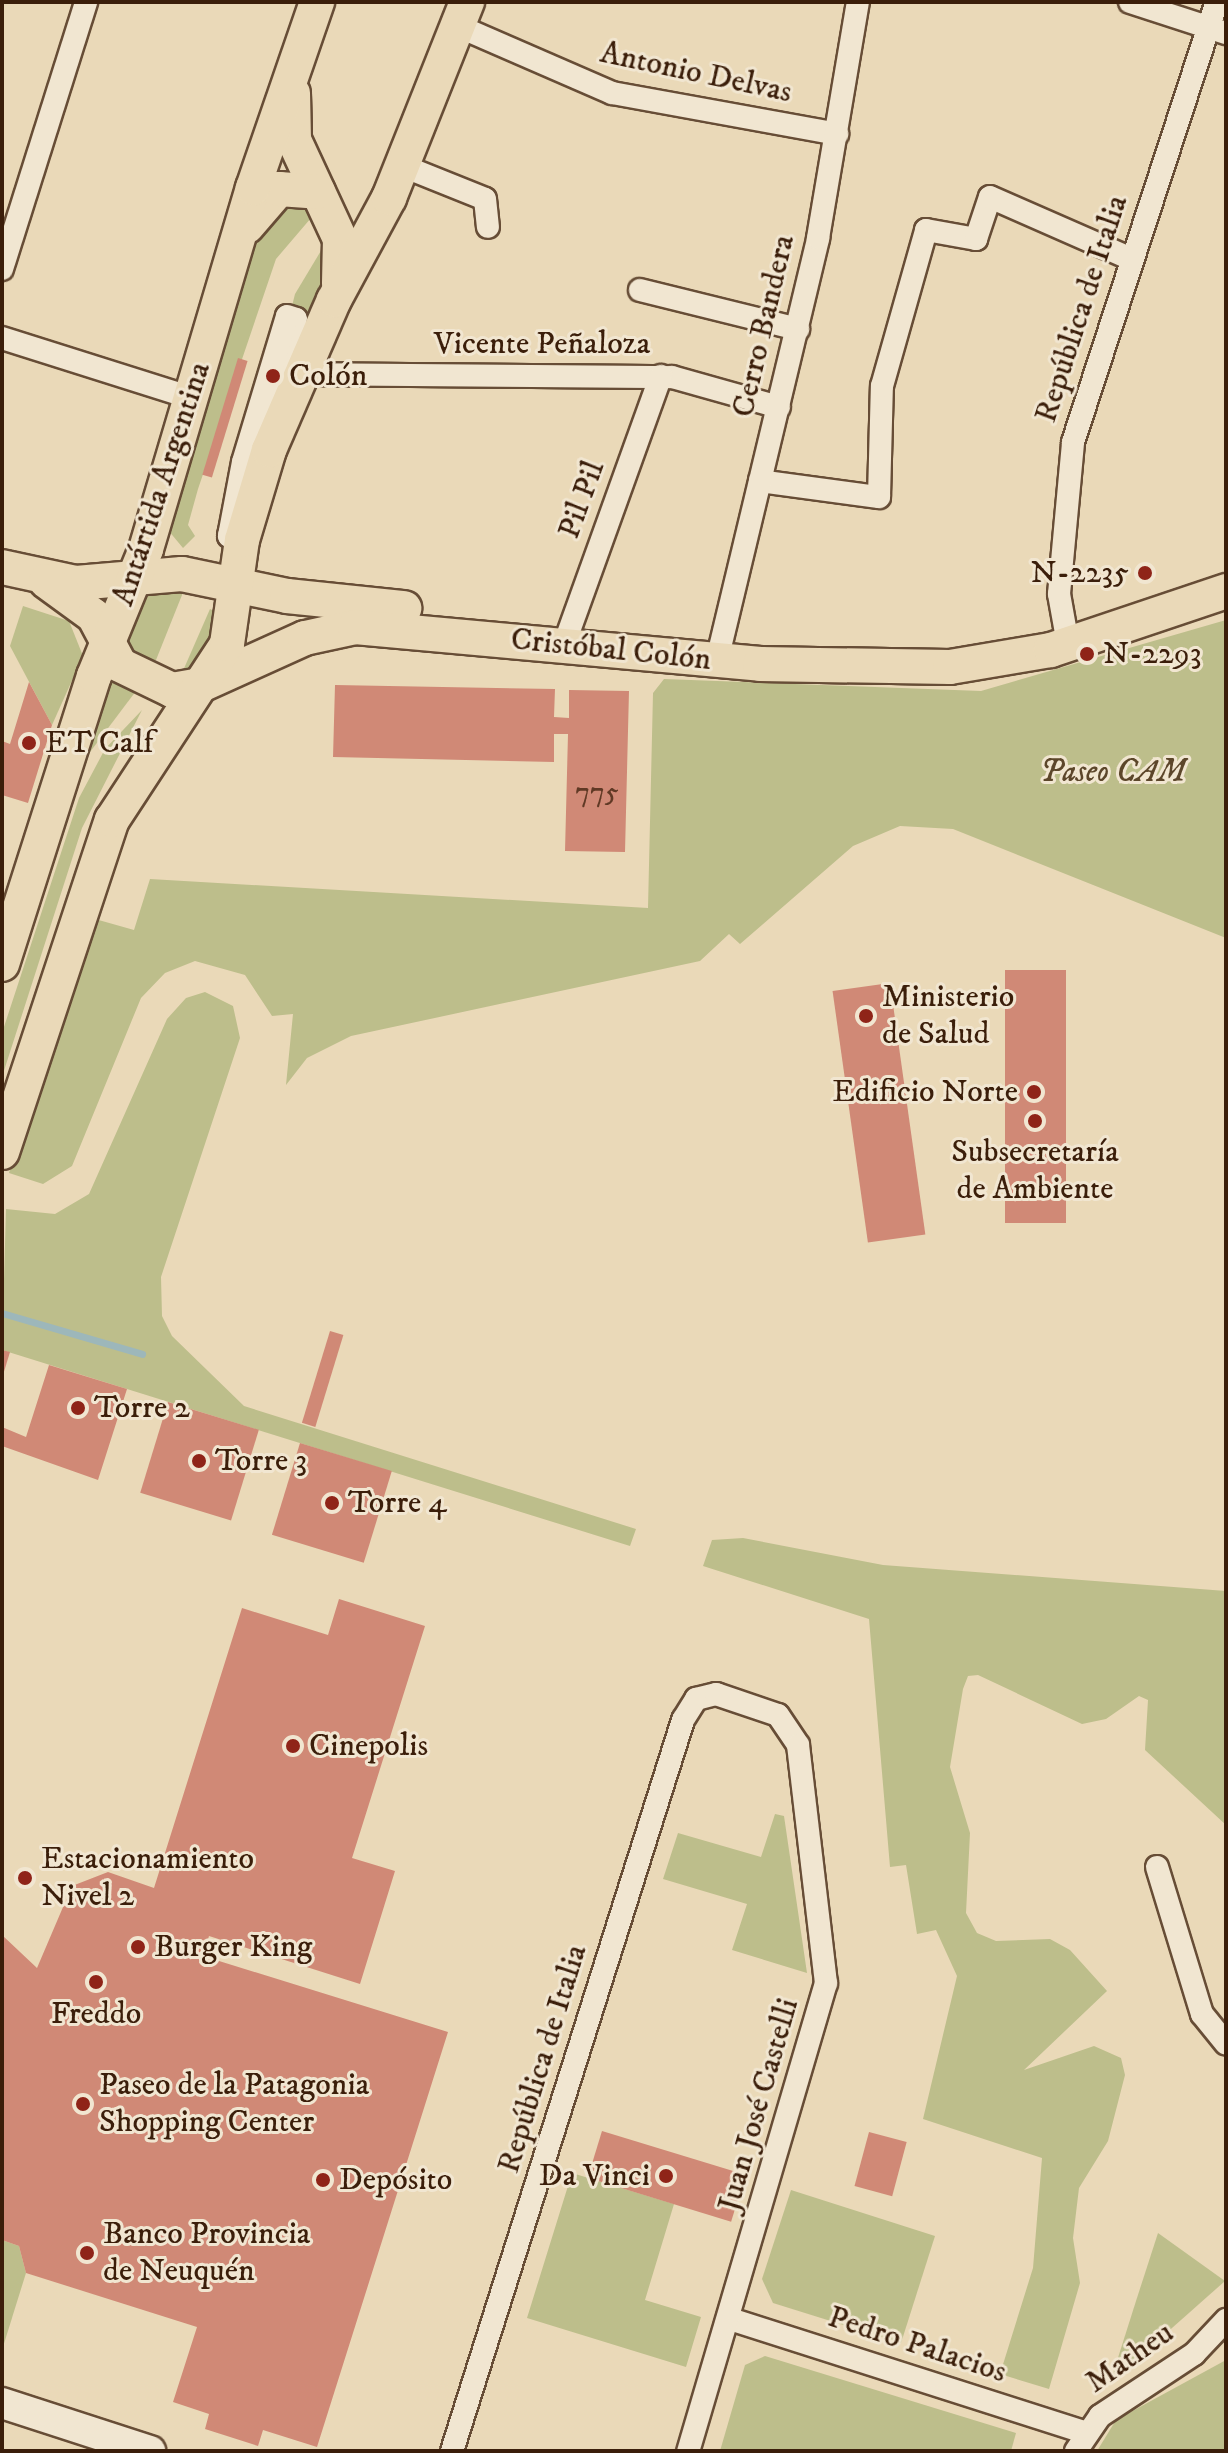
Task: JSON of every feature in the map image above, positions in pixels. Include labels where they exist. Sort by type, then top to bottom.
[{"type":"main road","name":"Antártida Argentina","points":[[2,964],[107,645],[137,576],[239,240],[317,2]]},
{"type":"main road","points":[[2,1152],[112,820],[201,685],[232,632],[252,589],[242,540],[300,374],[403,166],[462,14]]},
{"type":"main road","points":[[304,42],[290,124],[343,249],[334,300]]},
{"type":"main road","points":[[239,240],[279,189],[318,192]]},
{"type":"main road","name":"Cristóbal Colón","points":[[2,567],[46,581],[89,610],[120,665],[150,684],[201,685],[305,638],[355,627],[568,635]]},
{"type":"main road","name":"Cristóbal Colón","points":[[1065,633],[1226,569]]},
{"type":"main road","name":"Cristóbal Colón","points":[[46,581],[182,574],[252,589],[568,635],[720,650],[948,645],[1065,633],[1226,591]]},
{"type":"main road","points":[[2,2403],[150,2451]]},
{"type":"street","points":[[2,269],[86,2]]},
{"type":"street","name":"Cerro Bandera","points":[[720,650],[798,329],[837,134],[858,2]]},
{"type":"street","points":[[1130,2],[1217,30]]},
{"type":"street","name":"República de Italia","points":[[1065,633],[1063,508],[1073,442],[1131,259],[1217,30],[1217,2]]},
{"type":"street","name":"Antonio Delvas","points":[[462,14],[612,93],[837,134]]},
{"type":"street","points":[[403,166],[482,196],[488,227]]},
{"type":"street","points":[[760,481],[879,497],[882,386],[926,230],[976,239],[990,197],[1131,259]]},
{"type":"street","points":[[640,290],[798,329]]},
{"type":"street","points":[[287,316],[296,319],[229,536],[287,316]]},
{"type":"street","points":[[2,338],[192,398]]},
{"type":"street","name":"Vicente Peñaloza","points":[[300,374],[661,376],[779,407]]},
{"type":"street","name":"Pil Pil","points":[[568,635],[661,376]]},
{"type":"street","name":"República de Italia","points":[[452,2451],[683,1720],[705,1694],[767,1709],[787,1723]]},
{"type":"street","name":"Juan José Castelli","points":[[688,2451],[730,2319],[826,1983],[798,1745],[787,1723]]},
{"type":"street","points":[[1157,1867],[1202,2014],[1226,2044]]},
{"type":"street","name":"Pedro Palacios","points":[[730,2319],[1080,2441]]},
{"type":"street","name":"Matheu","points":[[1080,2441],[1194,2354],[1226,2320]]},
{"type":"green space","points":[[287,204],[306,204],[311,218],[276,259],[198,489],[188,525],[195,536],[183,548],[168,530],[254,240]]},
{"type":"green space","points":[[328,239],[324,286],[260,436],[295,294]]},
{"type":"green space","points":[[184,590],[156,660],[139,666],[124,639],[130,616],[147,592]]},
{"type":"green space","points":[[23,606],[69,621],[83,656],[52,725],[10,646]]},
{"type":"green space","points":[[210,609],[219,614],[202,665],[182,673]]},
{"type":"green space","name":"Paseo CAM","points":[[1226,620],[1226,938],[953,829],[900,826],[853,846],[740,944],[729,934],[700,961],[351,1036],[307,1058],[286,1085],[293,1014],[272,1016],[245,975],[195,961],[165,973],[141,998],[72,1166],[43,1184],[9,1173],[88,917],[134,930],[150,879],[648,908],[653,693],[664,679],[981,691]]},
{"type":"green space","points":[[106,665],[136,691],[69,780]]},
{"type":"green space","points":[[142,710],[82,828],[2,1077],[2,1033],[79,798],[105,749]]},
{"type":"green space","points":[[205,992],[233,1006],[240,1038],[161,1277],[162,1316],[172,1336],[244,1406],[636,1529],[630,1546],[2,1350],[6,1209],[55,1214],[89,1194],[167,1019],[186,998]]},
{"type":"green space","points":[[743,1538],[883,1565],[1226,1591],[1226,1825],[1145,1750],[1148,1700],[1139,1696],[1106,1719],[1082,1724],[978,1675],[968,1676],[963,1689],[950,1767],[970,1833],[966,1913],[977,1933],[996,1941],[1050,1939],[1070,1950],[1107,1991],[1024,2070],[1094,2046],[1121,2058],[1125,2075],[1108,2141],[1079,2188],[1073,2238],[1080,2283],[1049,2389],[1000,2374],[1033,2268],[1042,2158],[923,2119],[957,1976],[936,1930],[917,1934],[906,1865],[890,1867],[869,1619],[703,1566],[712,1540]]},
{"type":"green space","points":[[775,1814],[784,1816],[807,1973],[732,1950],[747,1904],[663,1879],[678,1833],[761,1857]]},
{"type":"green space","points":[[572,2173],[674,2204],[645,2300],[701,2317],[686,2367],[527,2318]]},
{"type":"green space","points":[[791,2190],[935,2236],[901,2343],[773,2303],[762,2279]]},
{"type":"green space","points":[[1158,2233],[1225,2281],[1110,2383],[1136,2301]]},
{"type":"green space","points":[[2,2240],[19,2246],[26,2273],[2,2350]]},
{"type":"green space","points":[[765,2356],[1016,2433],[1011,2451],[720,2451],[745,2365]]},
{"type":"green space","points":[[1226,2360],[1226,2451],[1097,2451],[1116,2420]]},
{"type":"building","points":[[238,358],[248,361],[212,478],[202,475]]},
{"type":"building","name":"ET Calf","points":[[29,682],[52,725],[28,803],[2,795],[2,741],[10,744]]},
{"type":"building","points":[[335,685],[555,689],[554,717],[569,718],[569,690],[629,691],[625,852],[565,851],[568,734],[554,734],[554,762],[333,757]]},
{"type":"building","name":"Edificio Norte","points":[[1005,970],[1066,970],[1066,1223],[1005,1223]]},
{"type":"building","points":[[890,983],[925,1235],[868,1243],[833,991]]},
{"type":"building","points":[[330,1331],[343,1335],[315,1427],[302,1423]]},
{"type":"building","points":[[2,1350],[10,1352],[3,1375],[2,1375]]},
{"type":"building","name":"Torre 2","points":[[49,1365],[127,1389],[98,1480],[2,1446],[2,1427],[26,1437]]},
{"type":"building","name":"Torre 3","points":[[168,1402],[259,1430],[231,1521],[140,1493]]},
{"type":"building","name":"Torre 4","points":[[300,1443],[392,1471],[364,1563],[272,1535]]},
{"type":"building","points":[[339,1599],[425,1626],[352,1858],[395,1871],[360,1984],[209,1936],[203,1956],[448,2032],[317,2447],[263,2430],[258,2446],[205,2429],[209,2414],[173,2402],[197,2327],[26,2273],[19,2246],[2,2240],[2,1935],[37,1968],[72,1886],[108,1872],[154,1888],[242,1608],[328,1635]]},
{"type":"building","name":"Da Vinci","points":[[602,2131],[745,2175],[731,2222],[588,2178]]},
{"type":"building","points":[[869,2132],[907,2142],[892,2196],[855,2186]]},
{"type":"waterway","points":[[2,1313],[142,1354]]},
{"type":"place","name":"Colón","points":[[273,376]]},
{"type":"place","name":"N-2235","points":[[1145,573]]},
{"type":"place","name":"N-2293","points":[[1087,654]]},
{"type":"place","name":"ET Calf","points":[[29,743]]},
{"type":"place","name":"Ministerio de Salud","points":[[866,1016]]},
{"type":"place","name":"Edificio Norte","points":[[1034,1092]]},
{"type":"place","name":"Subsecretaría de Ambiente","points":[[1035,1121]]},
{"type":"place","name":"Torre 2","points":[[78,1408]]},
{"type":"place","name":"Torre 3","points":[[199,1461]]},
{"type":"place","name":"Torre 4","points":[[332,1503]]},
{"type":"place","name":"Cinepolis","points":[[293,1746]]},
{"type":"place","name":"Estacionamiento Nivel 2","points":[[25,1878]]},
{"type":"place","name":"Burger King","points":[[138,1947]]},
{"type":"place","name":"Freddo","points":[[96,1982]]},
{"type":"place","name":"Paseo de la Patagonia Shopping Center","points":[[83,2104]]},
{"type":"place","name":"Da Vinci","points":[[666,2176]]},
{"type":"place","name":"Depósito","points":[[323,2180]]},
{"type":"place","name":"Banco Provincia de Neuquén","points":[[87,2253]]}]
